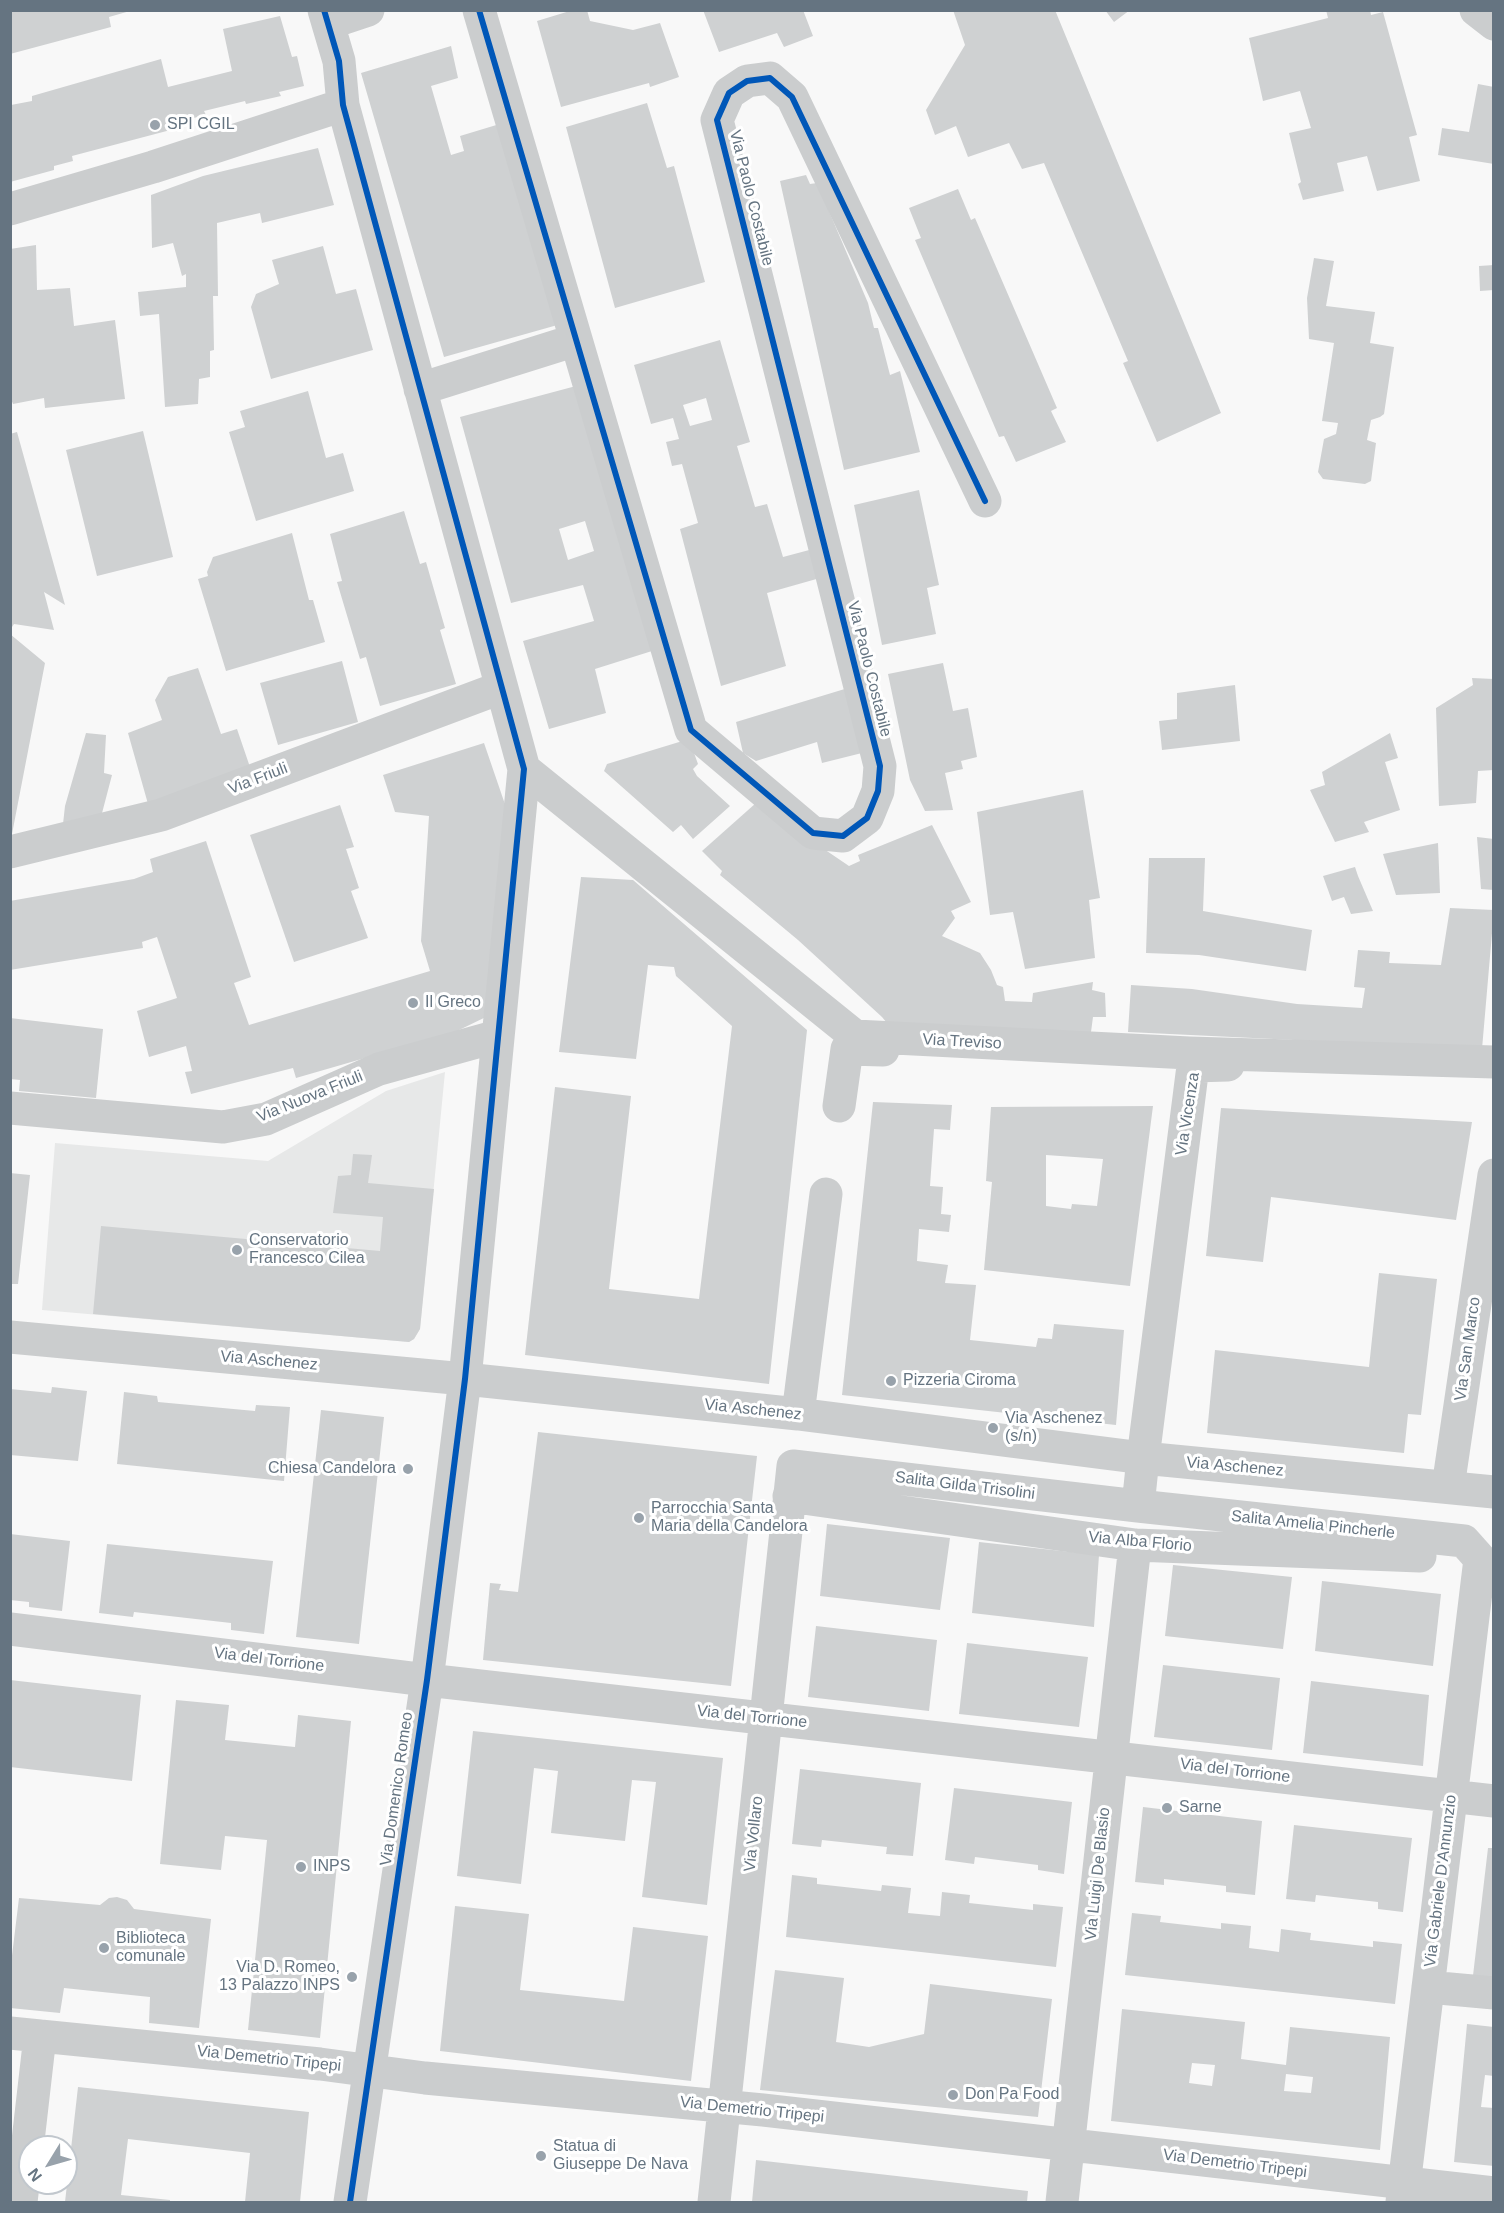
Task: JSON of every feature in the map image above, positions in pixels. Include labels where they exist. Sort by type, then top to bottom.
[{"type":"street","points":[[368,10],[327,17],[339,61],[344,105],[500,688],[524,769]]},
{"type":"street","name":"Via Paolo Costabile","points":[[479,10],[691,730],[813,833],[843,836],[867,818],[878,791],[880,766],[717,120],[729,93],[747,81],[770,78],[792,97],[985,501]]},
{"type":"street","points":[[1476,10],[1494,24]]},
{"type":"street","points":[[10,209],[153,167],[344,105]]},
{"type":"street","points":[[420,389],[576,340]]},
{"type":"street","name":"Via Friuli","points":[[10,852],[161,815],[500,688]]},
{"type":"street","name":"Via Domenico Romeo","points":[[351,2202],[427,1680],[465,1379],[524,769]]},
{"type":"street","name":"Via Treviso","points":[[524,769],[855,1036],[1189,1053],[1494,1063]]},
{"type":"street","name":"Via Nuova Friuli","points":[[10,1108],[223,1127],[266,1119],[379,1069],[498,1036]]},
{"type":"street","points":[[839,1106],[847,1048],[1193,1066]]},
{"type":"street","name":"Via Vicenza","points":[[1138,1506],[1193,1066],[1494,1063]]},
{"type":"street","name":"Via San Marco","points":[[1448,1487],[1494,1175]]},
{"type":"street","points":[[798,1414],[826,1194]]},
{"type":"street","name":"Via Aschenez","points":[[10,1337],[465,1379],[798,1414],[1143,1458],[1494,1492]]},
{"type":"street","name":"Salita Gilda Trisolini","points":[[791,1481],[1138,1506]]},
{"type":"street","name":"Via Alba Florio","points":[[791,1481],[1135,1545],[1487,1559]]},
{"type":"street","name":"Via Vollaro","points":[[714,2202],[791,1481]]},
{"type":"street","name":"Salita Amelia Pincherle","points":[[1138,1506],[1464,1541],[1487,1559]]},
{"type":"street","name":"Via Luigi De Blasio","points":[[1062,2202],[1135,1545]]},
{"type":"street","name":"Via Gabriele D'Annunzio","points":[[1403,2193],[1451,1796],[1487,1559]]},
{"type":"street","name":"Via del Torrione","points":[[10,1629],[427,1680],[1494,1801]]},
{"type":"street","points":[[1428,1987],[1494,1993]]},
{"type":"street","points":[[21,2202],[25,2034]]},
{"type":"street","name":"Via Demetrio Tripepi","points":[[25,2034],[371,2070],[425,2078],[724,2106],[1068,2143],[1403,2193],[1494,2193]]},
{"type":"shaded area","name":"Conservatorio Francesco Cilea","points":[[445,1072],[420,1329],[414,1339],[409,1342],[42,1310],[55,1143],[268,1161],[386,1091]]},
{"type":"building","points":[[10,10],[130,11],[109,17],[111,27],[10,54]]},
{"type":"building","points":[[573,10],[587,10],[590,21],[633,30],[660,23],[679,77],[650,87],[649,83],[561,107],[537,21]]},
{"type":"building","points":[[703,10],[803,10],[813,36],[784,47],[777,33],[719,52]]},
{"type":"building","points":[[953,10],[1055,10],[1221,413],[1157,442],[1123,363],[1128,361],[1044,163],[1022,169],[1009,143],[968,157],[956,126],[935,135],[926,110],[965,45]]},
{"type":"building","points":[[1105,10],[1130,10],[1114,22]]},
{"type":"building","points":[[1326,10],[1370,10],[1371,15],[1383,12],[1417,135],[1409,137],[1420,181],[1377,191],[1367,156],[1337,163],[1344,191],[1303,200],[1289,133],[1311,128],[1300,91],[1263,101],[1249,38],[1328,18]]},
{"type":"building","points":[[280,16],[292,57],[297,56],[304,86],[279,92],[281,96],[246,104],[245,101],[204,111],[206,115],[177,122],[178,128],[72,156],[73,161],[54,166],[54,170],[10,182],[11,105],[32,101],[32,96],[161,59],[168,87],[232,71],[223,29]]},
{"type":"building","points":[[451,46],[458,78],[431,86],[451,155],[464,151],[460,136],[503,123],[561,324],[444,357],[361,73]]},
{"type":"building","points":[[1478,84],[1494,87],[1494,164],[1438,155],[1442,128],[1469,132]]},
{"type":"building","points":[[647,103],[667,168],[674,166],[705,282],[615,308],[566,127]]},
{"type":"building","points":[[318,148],[334,205],[262,223],[260,213],[217,223],[218,296],[213,296],[214,350],[210,351],[210,377],[199,379],[198,404],[165,407],[159,314],[140,316],[138,292],[186,287],[186,274],[182,276],[173,243],[152,248],[151,195],[203,176]]},
{"type":"building","points":[[806,175],[810,184],[817,183],[868,303],[874,328],[878,328],[890,375],[900,371],[920,452],[844,470],[780,181]]},
{"type":"building","points":[[958,189],[971,220],[975,218],[1057,408],[1051,411],[1066,442],[1016,462],[1004,436],[999,437],[915,240],[921,238],[909,208]]},
{"type":"building","points":[[36,245],[37,290],[70,288],[74,326],[115,320],[125,399],[45,408],[44,398],[13,404],[10,397],[10,249]]},
{"type":"building","points":[[323,246],[336,294],[356,289],[373,350],[271,379],[251,307],[256,294],[279,284],[272,260]]},
{"type":"building","points":[[1314,258],[1334,261],[1326,306],[1375,312],[1370,343],[1394,347],[1384,414],[1371,420],[1367,440],[1376,443],[1371,481],[1365,484],[1323,479],[1318,472],[1324,439],[1336,434],[1338,423],[1322,421],[1334,343],[1309,339],[1307,298]]},
{"type":"building","points":[[1494,265],[1494,290],[1480,291],[1479,266]]},
{"type":"building","points":[[720,340],[750,442],[737,446],[755,507],[767,504],[783,557],[813,549],[820,578],[767,593],[786,666],[721,686],[680,529],[698,523],[682,464],[672,466],[666,442],[679,439],[673,418],[651,424],[634,365]],"holes":[[[706,398],[712,420],[690,426],[683,405]]]},
{"type":"building","points":[[576,386],[652,651],[595,669],[606,713],[549,729],[523,641],[594,621],[583,585],[511,603],[460,417]],"holes":[[[585,521],[594,551],[568,560],[559,529]]]},
{"type":"building","points":[[308,391],[326,458],[343,453],[354,491],[256,521],[229,432],[245,427],[240,411]]},
{"type":"building","points":[[143,431],[173,557],[97,576],[66,450]]},
{"type":"building","points":[[17,432],[65,605],[44,592],[54,630],[14,624],[10,630],[10,434]]},
{"type":"building","points":[[919,490],[939,585],[927,588],[936,634],[882,645],[854,505]]},
{"type":"building","points":[[404,511],[420,564],[426,562],[445,628],[440,630],[456,684],[380,706],[366,657],[360,659],[337,582],[342,581],[330,534]]},
{"type":"building","points":[[292,533],[309,600],[313,600],[325,642],[226,671],[198,579],[208,576],[207,572],[213,557]]},
{"type":"building","points":[[10,634],[45,663],[12,834],[10,834]]},
{"type":"building","points":[[342,661],[358,722],[278,745],[260,683]]},
{"type":"building","points":[[943,663],[953,711],[968,708],[977,757],[961,761],[963,769],[945,773],[953,810],[925,811],[910,780],[888,674]]},
{"type":"building","points":[[198,668],[221,734],[237,729],[251,770],[148,804],[128,733],[162,720],[155,700],[168,677]]},
{"type":"building","points":[[1472,678],[1494,679],[1494,770],[1478,771],[1476,803],[1439,806],[1436,708],[1473,685]]},
{"type":"building","points":[[1235,685],[1240,741],[1162,750],[1159,721],[1177,719],[1177,693]]},
{"type":"building","points":[[848,688],[866,752],[822,763],[817,742],[756,761],[743,753],[736,722]]},
{"type":"building","points":[[86,733],[106,735],[104,773],[112,775],[101,817],[63,824],[65,806]]},
{"type":"building","points":[[1390,733],[1398,758],[1385,762],[1400,810],[1364,822],[1369,832],[1335,842],[1310,790],[1325,785],[1322,772]]},
{"type":"building","points":[[689,739],[698,764],[693,769],[697,776],[730,806],[693,839],[681,825],[673,832],[604,771],[607,764]]},
{"type":"building","points":[[484,743],[509,816],[492,1014],[455,1032],[296,1078],[293,1068],[191,1094],[185,1072],[192,1071],[186,1046],[149,1057],[137,1011],[177,998],[157,937],[142,942],[143,948],[10,970],[10,901],[134,879],[153,872],[150,859],[206,841],[251,977],[234,983],[249,1025],[430,971],[421,941],[429,816],[395,812],[383,775]]},
{"type":"building","points":[[1083,790],[1100,898],[1089,900],[1095,958],[1025,969],[1013,912],[990,915],[977,812]]},
{"type":"building","points":[[756,803],[849,866],[860,861],[858,855],[932,825],[971,902],[951,911],[955,918],[942,936],[980,953],[997,985],[1003,987],[1005,1001],[1032,1002],[1033,993],[1093,982],[1092,990],[1105,993],[1106,1017],[1093,1017],[1091,1032],[896,1034],[882,1017],[798,940],[720,875],[722,871],[702,851]]},
{"type":"building","points":[[340,805],[354,847],[346,849],[359,888],[351,891],[368,938],[294,962],[250,835]]},
{"type":"building","points":[[1477,837],[1494,839],[1494,890],[1481,889]]},
{"type":"building","points":[[1438,843],[1440,893],[1396,895],[1383,854]]},
{"type":"building","points":[[1149,858],[1205,858],[1203,911],[1312,930],[1306,971],[1199,955],[1146,953]]},
{"type":"building","points":[[1355,867],[1373,911],[1351,914],[1344,897],[1332,901],[1323,876]]},
{"type":"building","points":[[581,877],[633,880],[807,1030],[769,1384],[525,1355],[555,1087],[631,1096],[609,1289],[699,1299],[732,1026],[676,976],[674,967],[648,965],[636,1059],[559,1052]]},
{"type":"building","points":[[1450,908],[1494,910],[1482,1049],[1128,1032],[1131,985],[1192,989],[1297,1004],[1362,1008],[1365,988],[1354,987],[1358,950],[1390,952],[1389,963],[1441,965]]},
{"type":"building","points":[[10,1018],[103,1029],[96,1098],[19,1091],[20,1080],[10,1079]]},
{"type":"building","points":[[873,1102],[952,1105],[950,1130],[934,1129],[930,1186],[943,1187],[941,1214],[951,1215],[949,1232],[919,1229],[917,1261],[948,1265],[945,1283],[976,1285],[970,1340],[1036,1347],[1038,1338],[1052,1339],[1054,1324],[1124,1330],[1116,1425],[842,1395]]},
{"type":"building","points":[[1153,1106],[1130,1286],[984,1270],[992,1182],[986,1181],[991,1107]],"holes":[[[1046,1155],[1103,1159],[1097,1206],[1072,1204],[1071,1209],[1046,1206]]]},
{"type":"building","points":[[1221,1108],[1472,1122],[1456,1220],[1271,1197],[1263,1262],[1206,1256]]},
{"type":"building","points":[[353,1154],[372,1155],[368,1183],[434,1189],[420,1329],[414,1339],[409,1342],[93,1314],[101,1226],[380,1251],[383,1217],[333,1213],[338,1176],[351,1175]]},
{"type":"building","points":[[10,1173],[30,1175],[18,1284],[10,1284]]},
{"type":"building","points":[[1379,1273],[1437,1279],[1421,1415],[1408,1414],[1404,1453],[1207,1433],[1215,1350],[1369,1367]]},
{"type":"building","points":[[52,1387],[87,1391],[78,1461],[10,1455],[10,1389],[51,1393]]},
{"type":"building","points":[[124,1392],[157,1396],[158,1402],[255,1411],[256,1405],[290,1407],[284,1481],[117,1464]]},
{"type":"building","points":[[321,1410],[384,1417],[359,1644],[296,1637]]},
{"type":"building","name":"Parrocchia Santa Maria della Candelora","points":[[538,1432],[757,1456],[731,1686],[483,1660],[490,1583],[501,1584],[499,1590],[518,1592]]},
{"type":"building","points":[[827,1524],[950,1538],[940,1610],[820,1596]]},
{"type":"building","points":[[10,1534],[70,1541],[62,1611],[29,1607],[29,1602],[10,1600]]},
{"type":"building","points":[[979,1542],[1099,1555],[1094,1627],[972,1613]]},
{"type":"building","points":[[107,1544],[273,1561],[264,1634],[231,1630],[231,1623],[134,1612],[133,1617],[99,1613]]},
{"type":"building","points":[[1173,1565],[1292,1577],[1283,1649],[1165,1636]]},
{"type":"building","points":[[1322,1581],[1441,1594],[1433,1666],[1315,1651]]},
{"type":"building","points":[[816,1626],[937,1640],[929,1711],[808,1697]]},
{"type":"building","points":[[967,1643],[1088,1657],[1079,1727],[959,1714]]},
{"type":"building","points":[[1163,1665],[1280,1678],[1272,1750],[1154,1737]]},
{"type":"building","points":[[10,1680],[141,1695],[132,1781],[10,1767]]},
{"type":"building","points":[[1311,1681],[1429,1695],[1423,1766],[1303,1753]]},
{"type":"building","name":"INPS","points":[[176,1700],[229,1705],[225,1740],[295,1747],[298,1715],[351,1721],[320,2038],[248,2030],[267,1840],[225,1836],[221,1870],[160,1864]]},
{"type":"building","points":[[473,1731],[723,1758],[707,1905],[642,1897],[656,1782],[632,1780],[625,1841],[551,1833],[558,1771],[534,1768],[521,1884],[457,1876]]},
{"type":"building","points":[[800,1769],[921,1783],[913,1856],[886,1854],[887,1847],[822,1840],[821,1847],[792,1844]]},
{"type":"building","points":[[954,1788],[1072,1802],[1064,1874],[1038,1870],[1038,1865],[975,1857],[974,1864],[945,1860]]},
{"type":"building","points":[[1143,1807],[1262,1821],[1255,1895],[1226,1892],[1226,1886],[1164,1879],[1164,1885],[1135,1882]]},
{"type":"building","points":[[1294,1825],[1412,1838],[1403,1912],[1378,1909],[1378,1902],[1316,1895],[1315,1902],[1286,1899]]},
{"type":"building","points":[[1488,1848],[1494,1848],[1494,1987],[1472,1984]]},
{"type":"building","points":[[792,1875],[817,1878],[817,1884],[881,1891],[882,1885],[911,1888],[908,1913],[940,1916],[942,1892],[970,1895],[969,1903],[1033,1910],[1033,1904],[1063,1907],[1056,1967],[786,1937]]},
{"type":"building","points":[[117,1897],[127,1900],[134,1909],[211,1919],[199,2028],[149,2023],[150,1997],[64,1988],[60,2013],[10,2008],[10,1972],[19,1898],[100,1905],[109,1898]]},
{"type":"building","points":[[455,1906],[529,1914],[520,1990],[624,2001],[633,1927],[708,1936],[691,2081],[440,2051]]},
{"type":"building","points":[[1132,1913],[1161,1916],[1160,1922],[1221,1929],[1221,1923],[1251,1926],[1249,1948],[1279,1952],[1281,1929],[1311,1933],[1310,1940],[1373,1947],[1373,1941],[1402,1944],[1395,2004],[1125,1975]]},
{"type":"building","points":[[775,1970],[844,1978],[836,2042],[869,2047],[924,2034],[930,1984],[1052,1999],[1038,2117],[760,2090]]},
{"type":"building","points":[[1122,2009],[1245,2022],[1241,2059],[1286,2065],[1290,2027],[1390,2037],[1380,2150],[1111,2121]],"holes":[[[1192,2063],[1215,2065],[1212,2086],[1189,2083]],[[1286,2074],[1313,2077],[1311,2093],[1284,2091]]]},
{"type":"building","points":[[1467,2024],[1494,2027],[1494,2076],[1485,2075],[1481,2107],[1494,2108],[1494,2166],[1454,2162]]},
{"type":"building","points":[[78,2087],[309,2112],[300,2202],[245,2202],[250,2153],[128,2139],[121,2195],[170,2200],[170,2202],[65,2202],[66,2195],[78,2195],[78,2135],[73,2135]]},
{"type":"building","points":[[756,2160],[1028,2191],[1027,2202],[752,2202]]},
{"type":"cycle path","points":[[324,10],[339,61],[343,105],[524,769],[465,1379],[427,1680],[350,2202]]},
{"type":"cycle path","points":[[479,10],[691,730],[813,833],[843,836],[867,818],[878,791],[880,766],[717,120],[729,93],[747,81],[770,78],[792,97],[985,501]]},
{"type":"place","name":"SPI CGIL","points":[[155,125]]},
{"type":"place","name":"Il Greco","points":[[413,1003]]},
{"type":"place","name":"Conservatorio Francesco Cilea","points":[[237,1250]]},
{"type":"place","name":"Pizzeria Ciroma","points":[[891,1381]]},
{"type":"place","name":"Via Aschenez (s/n)","points":[[993,1428]]},
{"type":"place","name":"Chiesa Candelora","points":[[408,1469]]},
{"type":"place","name":"Parrocchia Santa Maria della Candelora","points":[[639,1518]]},
{"type":"place","name":"Sarne","points":[[1167,1808]]},
{"type":"place","name":"INPS","points":[[301,1867]]},
{"type":"place","name":"Biblioteca comunale","points":[[104,1948]]},
{"type":"place","name":"Via D. Romeo, 13 Palazzo INPS","points":[[352,1977]]},
{"type":"place","name":"Don Pa Food","points":[[953,2095]]},
{"type":"place","name":"Statua di Giuseppe De Nava","points":[[541,2156]]}]
